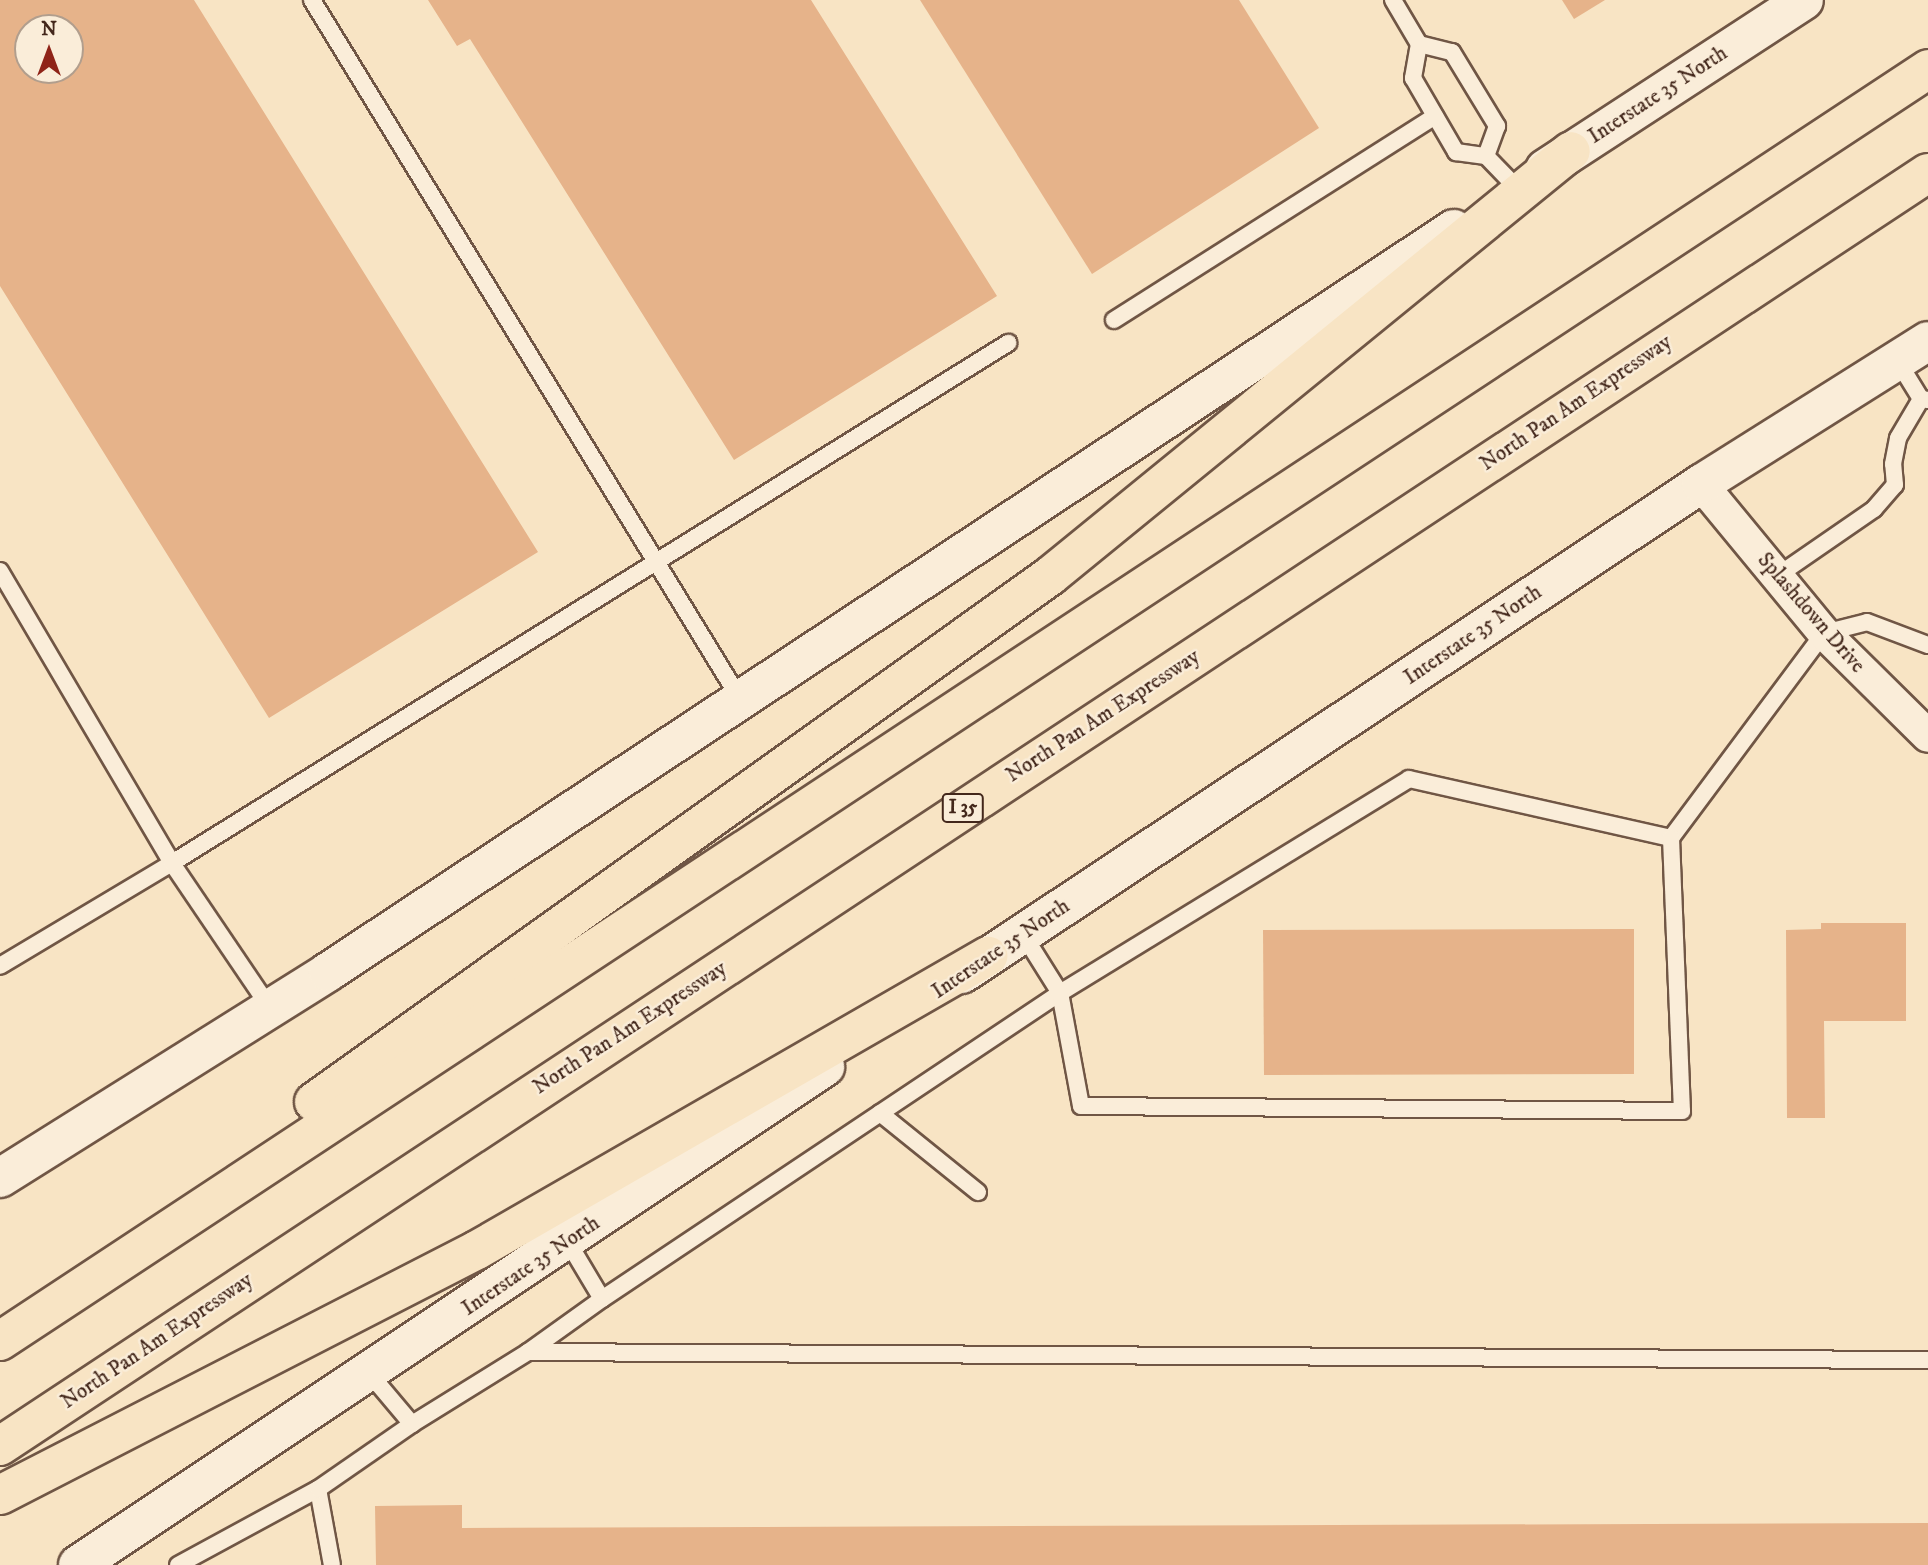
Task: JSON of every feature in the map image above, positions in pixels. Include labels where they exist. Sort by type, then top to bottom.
[{"type":"highway","points":[[0,1341],[1928,69]]},
{"type":"highway","points":[[0,1325],[1050,576],[1570,151]]},
{"type":"highway","name":"North Pan Am Expressway","points":[[0,1446],[1928,173]]},
{"type":"highway","points":[[0,1495],[477,1250],[988,956]]},
{"type":"main road","name":"Interstate 35 North","points":[[0,1178],[270,1008],[1570,151],[1804,0]]},
{"type":"main road","name":"Interstate 35 North","points":[[98,1560],[369,1373],[568,1242],[988,956],[1701,484],[1913,351]]},
{"type":"street","name":"Splashdown Drive","points":[[1701,484],[1824,633],[1928,736]]},
{"type":"lane","points":[[312,0],[740,699]]},
{"type":"lane","points":[[1394,0],[1419,44],[1413,78],[1457,152],[1486,156],[1516,187]]},
{"type":"lane","points":[[1419,44],[1452,52],[1497,126],[1486,156]]},
{"type":"lane","points":[[1114,320],[1435,116]]},
{"type":"lane","points":[[0,966],[172,863],[1008,343]]},
{"type":"lane","points":[[1777,576],[1874,509],[1895,485],[1898,438],[1925,400],[1913,351]]},
{"type":"lane","points":[[0,571],[172,863],[270,1008]]},
{"type":"lane","points":[[1023,934],[1060,993],[1081,1106],[1682,1111],[1671,838],[1824,633],[1867,622],[1928,645]]},
{"type":"lane","points":[[178,1565],[318,1489],[412,1424],[528,1352],[602,1299],[1060,993],[1409,779],[1671,838]]},
{"type":"lane","points":[[880,1113],[978,1192]]},
{"type":"lane","points":[[568,1242],[602,1299]]},
{"type":"lane","points":[[528,1352],[1928,1360]]},
{"type":"lane","points":[[369,1373],[412,1424]]},
{"type":"lane","points":[[318,1489],[332,1565]]},
{"type":"building","points":[[0,0],[194,0],[538,552],[269,718],[0,286]]},
{"type":"building","points":[[428,0],[811,0],[997,296],[734,460],[470,39],[457,46]]},
{"type":"building","points":[[920,0],[1239,0],[1319,128],[1092,274]]},
{"type":"building","points":[[1562,0],[1605,0],[1574,19]]},
{"type":"building","points":[[1821,923],[1906,923],[1906,1021],[1824,1021],[1825,1118],[1787,1118],[1786,930],[1821,929]]},
{"type":"building","points":[[1634,929],[1634,1074],[1264,1075],[1263,930]]},
{"type":"building","points":[[462,1505],[462,1528],[1928,1523],[1928,1565],[376,1565],[375,1506]]}]
